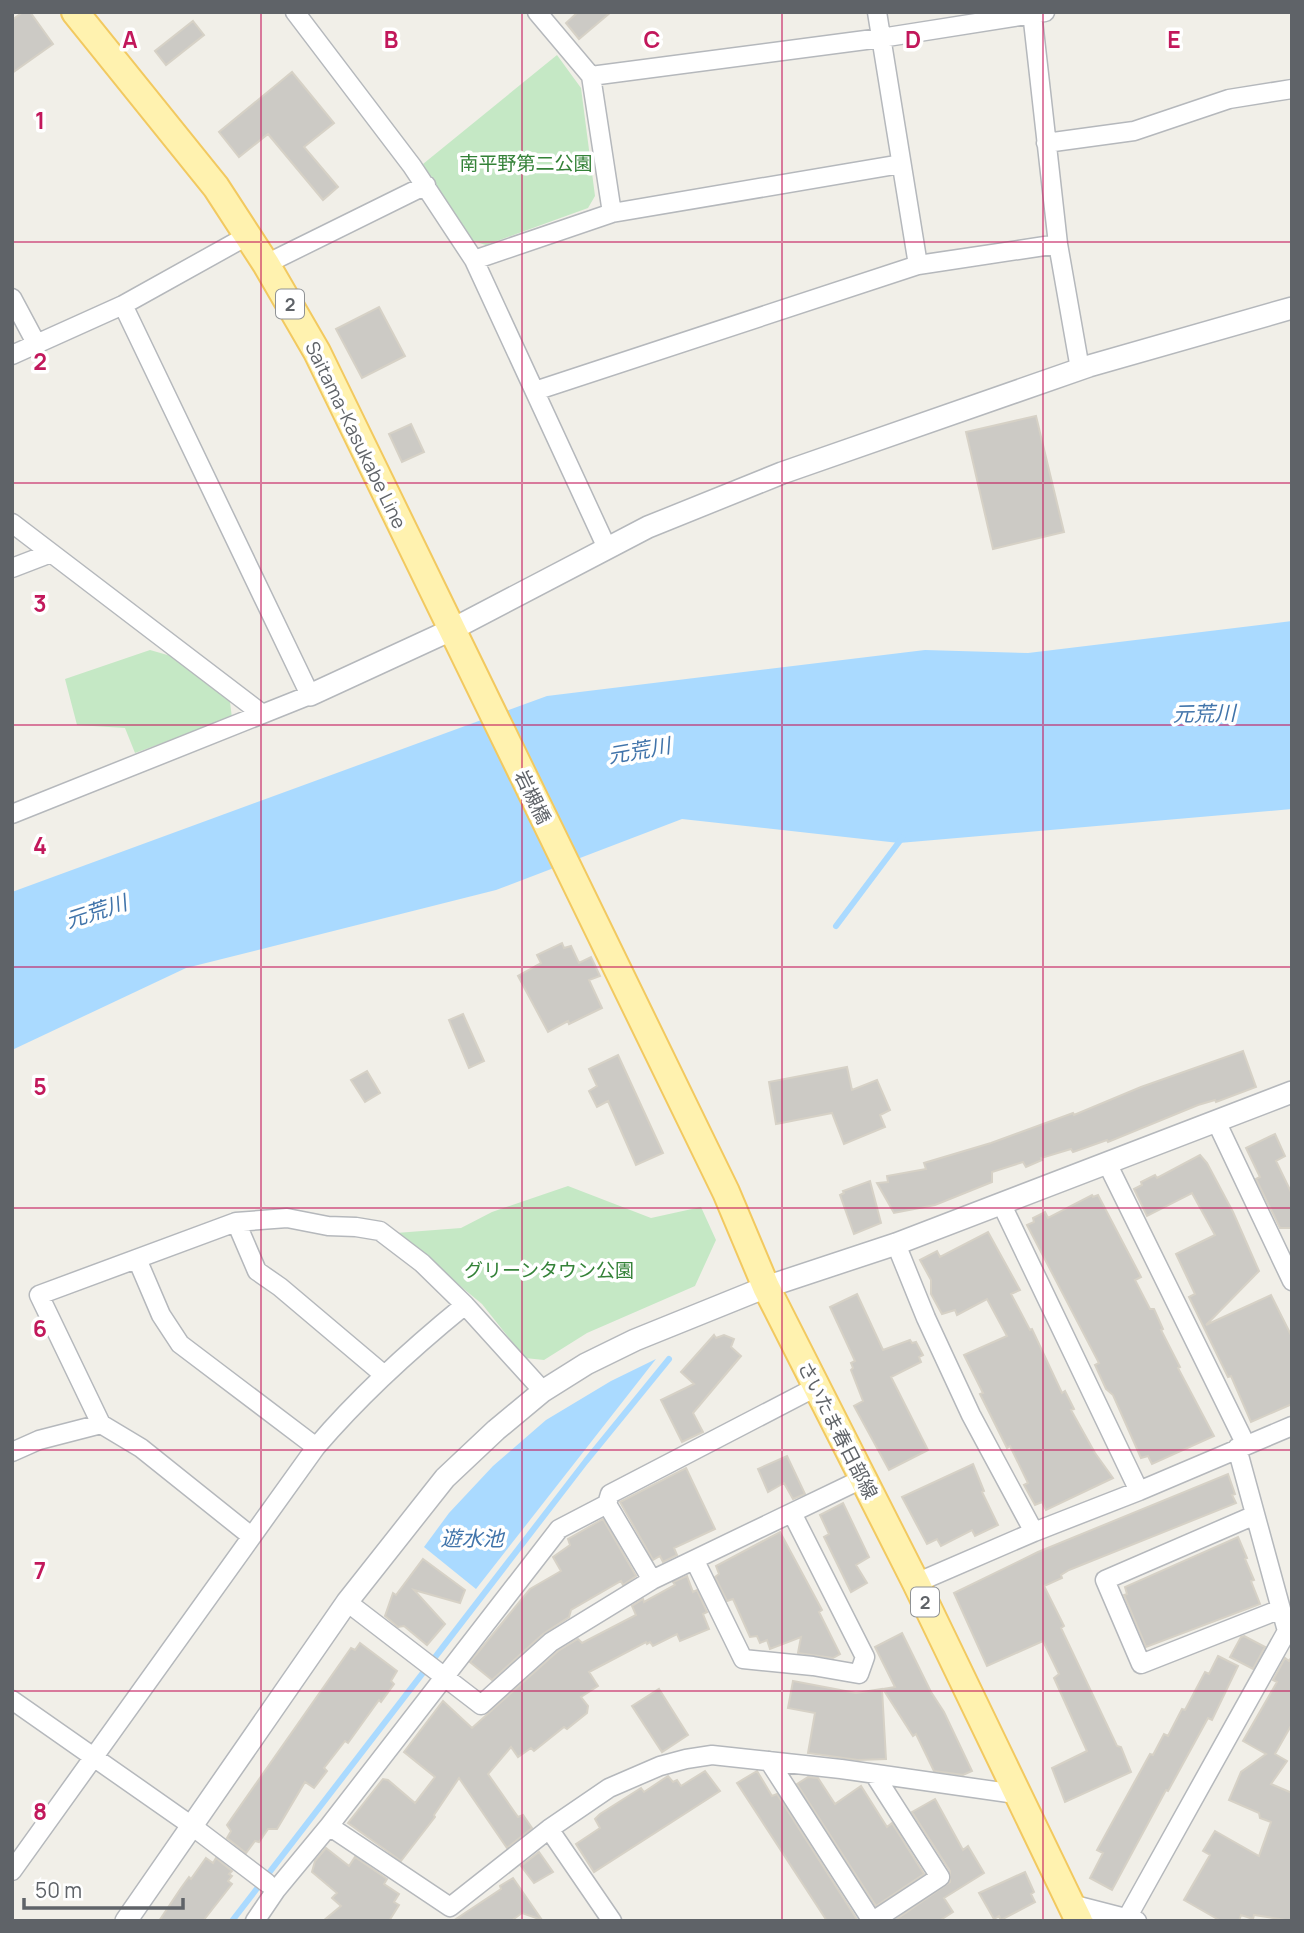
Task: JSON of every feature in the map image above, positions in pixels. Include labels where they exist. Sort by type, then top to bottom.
[{"type":"main road","name":"Saitama-Kasukabe Line","points":[[75,12],[216,187],[266,264],[317,352],[451,630]]},
{"type":"main road","name":"岩槻橋","points":[[451,630],[601,937]]},
{"type":"main road","name":"さいたま春日部線","points":[[601,937],[726,1192],[766,1287],[916,1583],[1075,1912]]},
{"type":"street","points":[[295,12],[426,185],[474,260],[607,548]]},
{"type":"street","points":[[537,12],[591,76],[612,213]]},
{"type":"street","points":[[877,12],[918,265]]},
{"type":"street","points":[[591,76],[881,38],[1036,13],[1046,143],[1058,244],[1080,369]]},
{"type":"street","points":[[1046,143],[1134,131],[1229,99],[1292,89]]},
{"type":"street","points":[[474,260],[612,213],[901,164]]},
{"type":"street","points":[[266,264],[426,185]]},
{"type":"street","points":[[12,355],[123,305],[247,236]]},
{"type":"street","points":[[535,391],[918,265],[1058,244]]},
{"type":"street","points":[[12,298],[36,343]]},
{"type":"street","points":[[123,305],[310,695]]},
{"type":"street","points":[[12,814],[310,695],[451,630],[648,527],[782,473],[1080,369],[1292,309]]},
{"type":"street","points":[[12,523],[261,713]]},
{"type":"street","points":[[12,568],[51,553]]},
{"type":"street","points":[[126,1921],[347,1602],[445,1478],[543,1391],[586,1364],[635,1340],[766,1287],[896,1244],[1291,1094]]},
{"type":"street","points":[[1216,1121],[1292,1281]]},
{"type":"street","points":[[1075,1912],[1132,1919],[1287,1631],[1255,1515],[1241,1447],[1107,1163]]},
{"type":"street","points":[[1001,1203],[1139,1491]]},
{"type":"street","points":[[251,1536],[141,1448],[101,1424],[39,1295],[236,1222],[287,1218],[380,1231],[422,1263],[465,1305],[543,1391]]},
{"type":"street","points":[[236,1222],[257,1271],[299,1302],[383,1374]]},
{"type":"street","points":[[896,1244],[926,1318],[971,1415],[1034,1532]]},
{"type":"street","points":[[136,1259],[161,1315],[180,1344],[316,1447]]},
{"type":"street","points":[[12,1871],[316,1447],[383,1374],[465,1305]]},
{"type":"street","points":[[258,1920],[328,1826],[434,1669],[559,1529],[607,1503],[610,1494],[816,1387]]},
{"type":"street","points":[[12,1452],[39,1440],[101,1424]]},
{"type":"street","points":[[916,1583],[1292,1426]]},
{"type":"street","points":[[347,1602],[481,1705],[551,1642],[652,1580],[862,1479]]},
{"type":"street","points":[[607,1503],[652,1580]]},
{"type":"street","points":[[695,1561],[743,1659],[859,1674],[865,1657],[792,1513]]},
{"type":"street","points":[[1255,1515],[1105,1580],[1140,1664],[1280,1609]]},
{"type":"street","points":[[12,1700],[96,1757],[267,1883]]},
{"type":"street","points":[[328,1826],[450,1907],[549,1829],[609,1788],[660,1766],[687,1759],[712,1755],[769,1761],[1016,1794]]},
{"type":"street","points":[[769,1761],[872,1921],[940,1877],[873,1774]]},
{"type":"street","points":[[549,1829],[612,1921]]},
{"type":"green space","name":"南平野第二公園","points":[[557,55],[581,88],[595,196],[588,208],[486,245],[466,239],[423,164]]},
{"type":"green space","points":[[150,650],[178,658],[230,702],[232,718],[135,753],[125,728],[77,725],[65,679]]},
{"type":"green space","name":"グリーンタウン公園","points":[[568,1186],[651,1218],[701,1207],[716,1240],[695,1286],[587,1333],[544,1360],[525,1358],[482,1304],[396,1233],[461,1228],[492,1212]]},
{"type":"water","name":"元荒川","points":[[1292,621],[1292,809],[899,843],[682,819],[496,890],[186,968],[12,1050],[12,892],[547,696],[925,650],[1028,653]]},
{"type":"water","name":"遊水池","points":[[656,1359],[476,1589],[424,1547],[449,1513],[493,1466],[546,1420],[611,1381]]},
{"type":"building","points":[[23,12],[30,12],[53,44],[12,73],[12,20]]},
{"type":"building","points":[[578,12],[611,12],[579,39],[566,23]]},
{"type":"building","points":[[193,21],[204,35],[166,65],[155,51]]},
{"type":"building","points":[[292,72],[334,123],[304,147],[338,187],[323,200],[268,134],[239,157],[219,132]]},
{"type":"building","points":[[379,307],[405,356],[362,378],[336,329]]},
{"type":"building","points":[[1036,416],[1064,532],[993,549],[966,432]]},
{"type":"building","points":[[411,424],[424,452],[402,462],[389,434]]},
{"type":"building","points":[[562,943],[564,948],[571,946],[579,963],[591,957],[600,976],[589,980],[602,1008],[548,1032],[518,976],[541,963],[537,955]]},
{"type":"building","points":[[463,1014],[484,1061],[469,1068],[449,1020]]},
{"type":"building","points":[[1243,1051],[1256,1087],[1216,1102],[1215,1100],[1198,1105],[1108,1142],[1107,1140],[1073,1152],[1071,1149],[1041,1158],[1042,1160],[1026,1167],[1023,1162],[992,1172],[992,1182],[935,1205],[894,1213],[877,1183],[888,1182],[887,1176],[926,1169],[924,1163],[991,1143],[1073,1113],[1074,1115],[1141,1087]]},
{"type":"building","points":[[618,1055],[663,1153],[636,1165],[608,1101],[597,1107],[589,1091],[597,1086],[589,1069]]},
{"type":"building","points":[[847,1067],[852,1090],[877,1080],[890,1110],[880,1115],[885,1127],[844,1144],[832,1113],[776,1124],[769,1082]]},
{"type":"building","points":[[367,1071],[380,1093],[365,1102],[351,1080]]},
{"type":"building","points":[[1275,1134],[1285,1156],[1276,1161],[1292,1194],[1292,1228],[1280,1228],[1256,1179],[1260,1177],[1246,1148]]},
{"type":"building","points":[[1200,1155],[1233,1212],[1259,1271],[1206,1325],[1271,1295],[1292,1337],[1292,1404],[1251,1422],[1231,1376],[1228,1377],[1189,1297],[1195,1294],[1176,1254],[1215,1235],[1192,1193],[1147,1216],[1134,1189],[1142,1185],[1141,1182],[1155,1175],[1157,1178]]},
{"type":"building","points":[[870,1181],[881,1223],[854,1234],[840,1195],[843,1191]]},
{"type":"building","points":[[1092,1195],[1098,1195],[1141,1277],[1135,1280],[1150,1309],[1154,1309],[1163,1329],[1161,1330],[1180,1367],[1178,1368],[1214,1436],[1152,1464],[1148,1456],[1141,1458],[1113,1395],[1106,1389],[1095,1365],[1099,1363],[1027,1225],[1034,1222],[1033,1218],[1045,1212],[1048,1218]]},
{"type":"building","points":[[988,1232],[1020,1290],[1011,1294],[1030,1330],[1032,1329],[1062,1393],[1065,1391],[1074,1409],[1071,1410],[1095,1453],[1113,1478],[1046,1510],[1042,1502],[1035,1505],[1024,1485],[1028,1483],[980,1394],[983,1393],[964,1355],[1007,1336],[987,1299],[957,1315],[955,1310],[942,1314],[931,1294],[931,1280],[920,1260],[937,1251],[940,1257]]},
{"type":"building","points":[[857,1294],[883,1350],[910,1340],[912,1343],[916,1342],[923,1355],[919,1357],[921,1362],[891,1377],[928,1450],[889,1470],[854,1406],[863,1401],[851,1370],[851,1363],[855,1361],[830,1307]]},
{"type":"building","points":[[714,1335],[716,1338],[724,1335],[734,1339],[731,1347],[741,1356],[693,1413],[703,1432],[682,1442],[661,1400],[694,1384],[681,1372]]},
{"type":"building","points":[[787,1456],[805,1494],[793,1499],[784,1483],[768,1492],[758,1469]]},
{"type":"building","points":[[973,1464],[984,1491],[982,1492],[998,1525],[975,1536],[972,1530],[941,1546],[937,1539],[927,1544],[902,1497]]},
{"type":"building","points":[[686,1468],[715,1529],[674,1548],[677,1555],[663,1562],[660,1556],[653,1560],[620,1502]]},
{"type":"building","points":[[1228,1474],[1236,1503],[1069,1570],[1061,1575],[1062,1578],[1044,1586],[1064,1626],[1061,1628],[1131,1772],[1065,1802],[1052,1768],[1087,1751],[1054,1678],[1059,1674],[1043,1641],[987,1666],[954,1593],[1038,1552]]},
{"type":"building","points":[[843,1503],[869,1557],[856,1565],[867,1583],[851,1592],[824,1537],[829,1534],[820,1515]]},
{"type":"building","points":[[603,1519],[636,1576],[623,1585],[621,1581],[571,1610],[569,1617],[543,1634],[492,1680],[470,1662],[530,1589],[561,1571],[553,1557],[570,1545],[568,1539]]},
{"type":"building","points":[[780,1532],[822,1610],[819,1612],[840,1654],[833,1658],[798,1653],[801,1637],[770,1649],[767,1640],[760,1643],[757,1636],[750,1637],[733,1599],[727,1601],[715,1577],[719,1574],[716,1566]]},
{"type":"building","points":[[1238,1537],[1260,1604],[1146,1647],[1124,1595],[1127,1594],[1125,1587]]},
{"type":"building","points":[[423,1559],[465,1590],[460,1603],[414,1590],[445,1624],[427,1645],[404,1626],[398,1627],[385,1616],[393,1593],[396,1595]]},
{"type":"building","points":[[687,1576],[693,1592],[697,1590],[707,1612],[703,1614],[709,1629],[680,1641],[677,1634],[653,1646],[646,1642],[589,1672],[598,1686],[581,1697],[588,1706],[587,1713],[534,1751],[531,1748],[518,1757],[511,1747],[488,1774],[518,1817],[523,1815],[532,1828],[507,1848],[459,1778],[435,1817],[401,1861],[348,1823],[383,1779],[388,1780],[415,1803],[435,1777],[404,1752],[443,1701],[472,1728],[558,1651],[578,1639],[582,1643],[636,1615],[632,1606],[643,1599],[644,1602],[675,1585],[673,1582]]},
{"type":"building","points":[[902,1633],[972,1771],[963,1775],[934,1771],[916,1734],[913,1736],[883,1689],[895,1687],[875,1647]]},
{"type":"building","points":[[1244,1636],[1265,1647],[1253,1669],[1230,1657]]},
{"type":"building","points":[[360,1643],[397,1671],[391,1681],[394,1684],[348,1743],[345,1741],[324,1768],[327,1771],[314,1788],[305,1782],[277,1829],[268,1829],[259,1842],[255,1841],[246,1853],[227,1838],[231,1831],[227,1825],[351,1648],[355,1650]]},
{"type":"building","points":[[1218,1656],[1238,1666],[1212,1720],[1208,1718],[1112,1890],[1090,1878],[1103,1853],[1097,1850],[1150,1754],[1153,1755],[1164,1734],[1168,1736],[1205,1672],[1209,1674]]},
{"type":"building","points":[[1292,1656],[1292,1724],[1275,1754],[1287,1761],[1271,1784],[1292,1793],[1292,1921],[1254,1915],[1253,1919],[1241,1915],[1239,1921],[1221,1921],[1184,1900],[1210,1855],[1203,1851],[1215,1831],[1259,1856],[1271,1822],[1260,1818],[1259,1813],[1229,1800],[1241,1772],[1266,1754],[1243,1741],[1277,1682],[1273,1680],[1285,1658],[1289,1661]]},
{"type":"building","points":[[793,1681],[856,1693],[882,1689],[886,1759],[858,1760],[808,1753],[815,1713],[788,1708]]},
{"type":"building","points":[[659,1689],[688,1735],[662,1752],[632,1706]]},
{"type":"building","points":[[705,1771],[720,1791],[594,1872],[576,1844],[600,1828],[595,1819],[600,1814],[641,1788],[644,1792],[668,1776],[673,1782],[677,1780],[681,1786]]},
{"type":"building","points":[[757,1771],[772,1796],[777,1794],[858,1921],[827,1921],[737,1783]]},
{"type":"building","points":[[808,1777],[818,1778],[835,1804],[861,1786],[887,1827],[892,1823],[924,1874],[876,1906],[797,1784]]},
{"type":"building","points":[[935,1799],[963,1850],[968,1846],[984,1873],[944,1898],[953,1912],[939,1921],[894,1921],[950,1882],[950,1871],[912,1812]]},
{"type":"building","points":[[326,1848],[349,1866],[355,1857],[387,1879],[384,1884],[399,1894],[394,1902],[399,1905],[389,1921],[323,1921],[341,1906],[332,1898],[337,1893],[312,1872],[315,1861]]},
{"type":"building","points":[[539,1852],[553,1872],[534,1883],[521,1866]]},
{"type":"building","points":[[206,1858],[213,1863],[216,1858],[232,1871],[228,1881],[232,1884],[203,1921],[159,1921],[189,1877],[191,1879]]},
{"type":"building","points":[[1025,1872],[1034,1892],[1031,1894],[1035,1902],[1001,1920],[999,1916],[994,1919],[979,1893]]},
{"type":"building","points":[[513,1878],[542,1920],[522,1913],[511,1921],[453,1921],[501,1889],[500,1886]]},
{"type":"waterway","points":[[836,926],[902,838]]},
{"type":"waterway","points":[[232,1921],[586,1461],[669,1359]]}]
